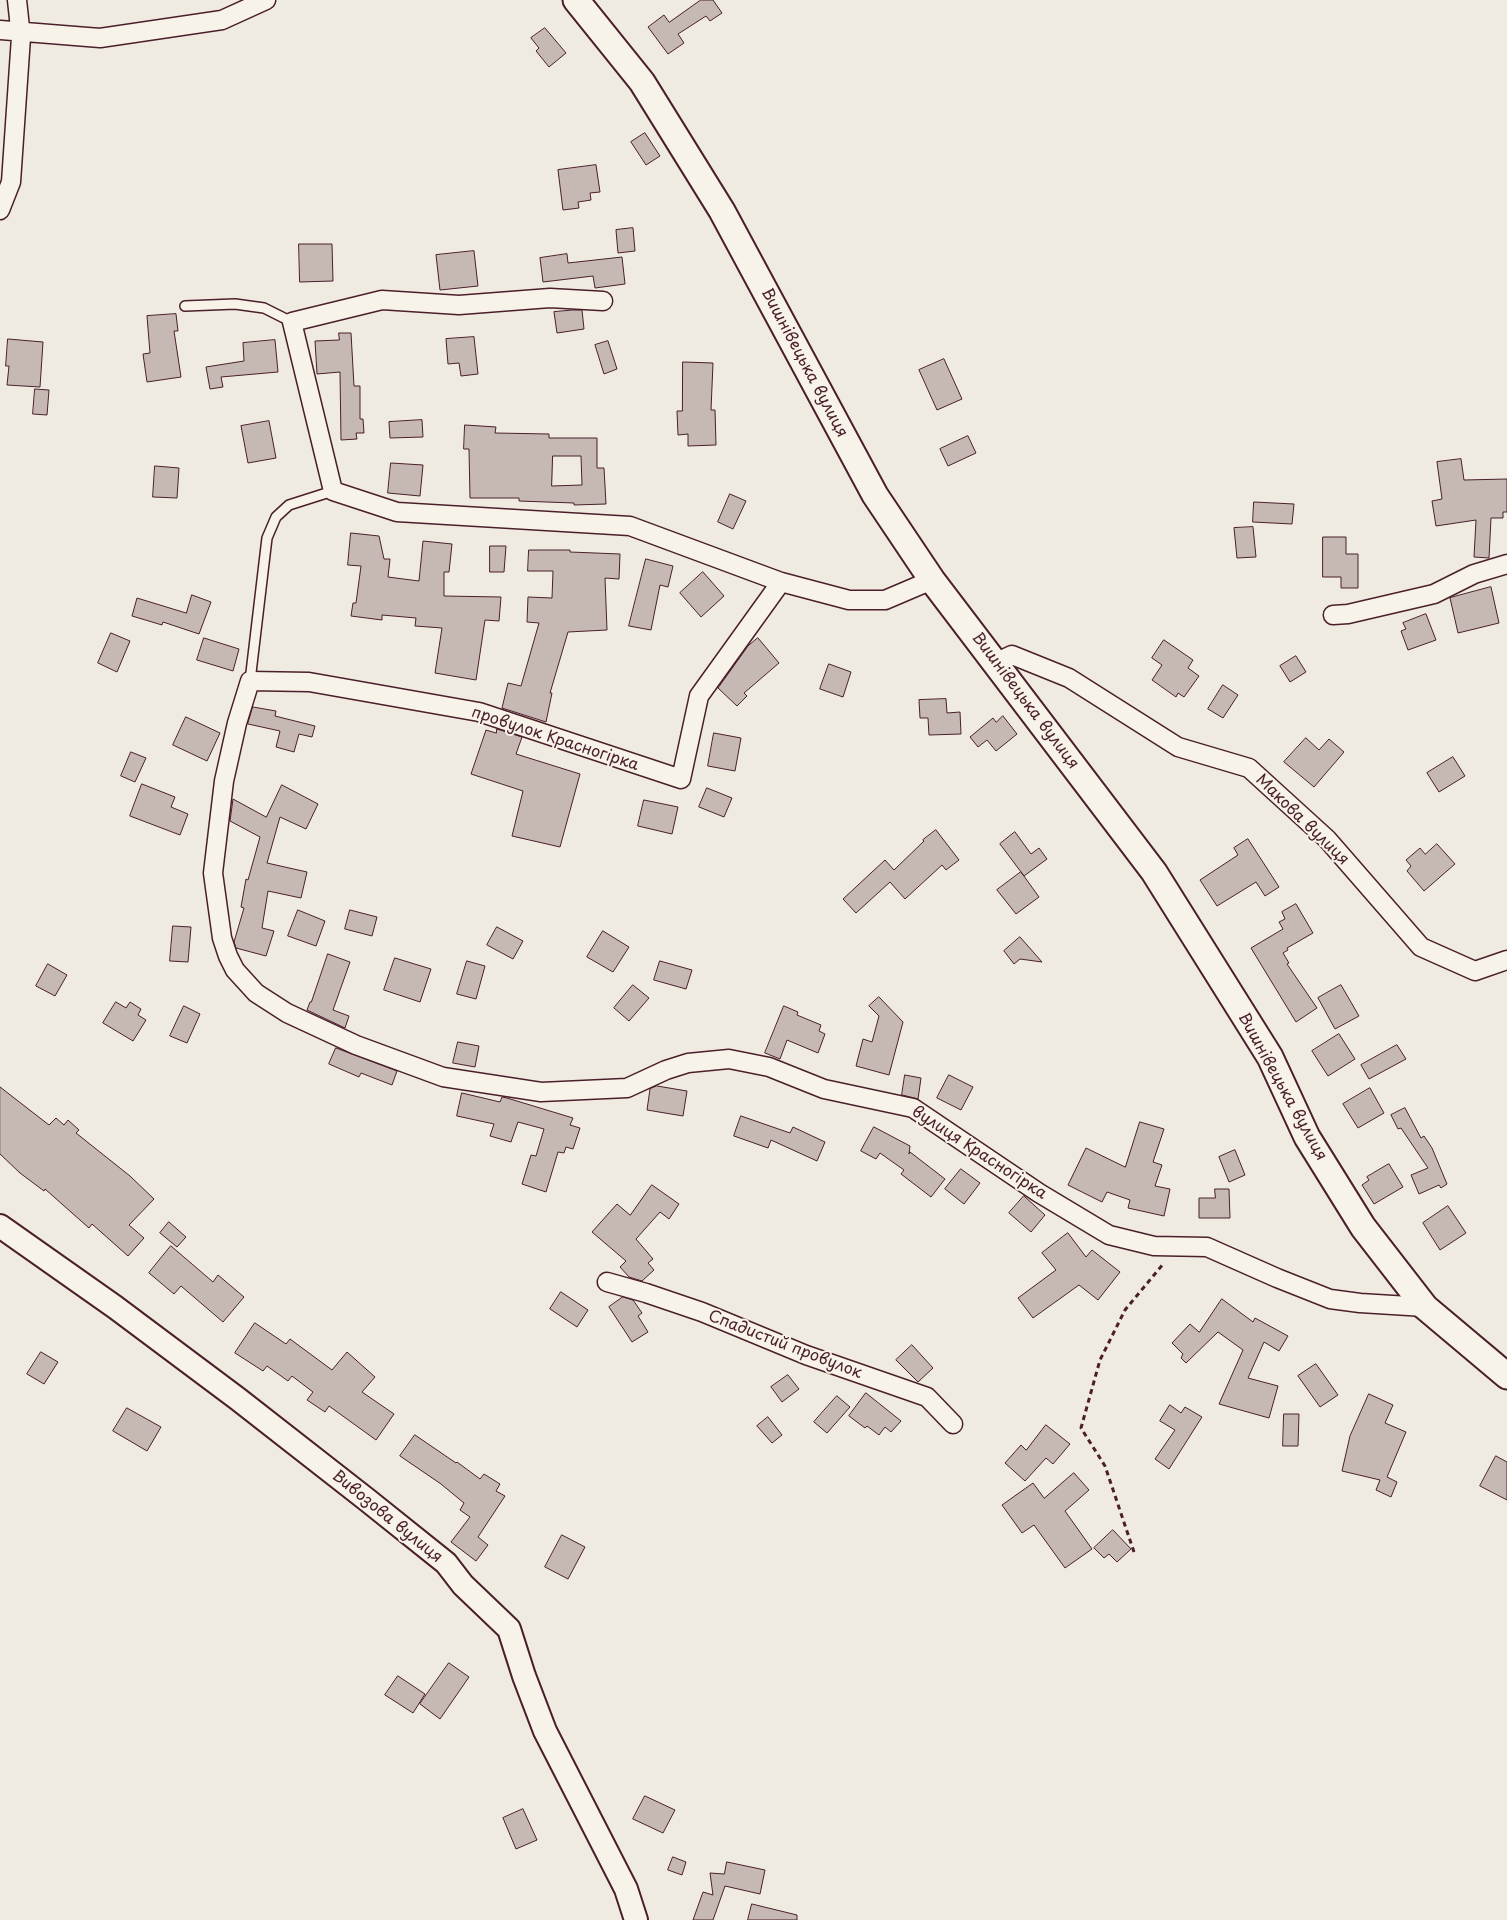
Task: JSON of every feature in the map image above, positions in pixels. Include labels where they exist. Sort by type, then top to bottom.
[{"type":"main road","name":"Вишнівецька вулиця","points":[[576,0],[642,82],[712,194],[875,495],[932,580],[1154,872],[1270,1056],[1307,1137],[1358,1219],[1425,1307],[1507,1376]]},
{"type":"street","points":[[0,210],[11,182],[20,33],[17,0]]},
{"type":"street","points":[[0,30],[100,38],[222,20],[266,0]]},
{"type":"street","points":[[603,301],[550,298],[459,306],[382,300],[292,322],[333,491],[397,512],[630,526],[781,582],[848,600],[885,600],[932,580]]},
{"type":"street","points":[[1333,615],[1348,614],[1434,594],[1474,574],[1507,564]]},
{"type":"street","name":"провулок Красногірка","points":[[250,681],[308,682],[480,712],[681,779],[698,696],[781,582]]},
{"type":"street","name":"Макова вулиця","points":[[995,663],[1012,655],[1068,678],[1178,747],[1249,768],[1327,839],[1421,947],[1475,971],[1507,960]]},
{"type":"street","name":"вулиця Красногірка","points":[[250,681],[236,723],[224,782],[213,872],[222,938],[231,963],[244,981],[256,993],[287,1013],[356,1045],[443,1077],[541,1092],[627,1088],[666,1070],[688,1063],[729,1059],[768,1068],[824,1088],[913,1108],[1039,1193],[1108,1235],[1154,1246],[1207,1247],[1330,1299],[1425,1307]]},
{"type":"street","name":"Вивозова вулиця","points":[[0,1226],[115,1307],[238,1399],[446,1562],[463,1585],[509,1629],[545,1732],[626,1888],[636,1920]]},
{"type":"street","name":"Спадистий провулок","points":[[607,1282],[702,1312],[806,1355],[927,1397],[953,1424]]},
{"type":"lane","points":[[185,306],[235,304],[264,308],[292,322]]},
{"type":"lane","points":[[250,681],[267,538],[276,517],[290,505],[333,491]]},
{"type":"path","points":[[1134,1552],[1105,1466],[1081,1428],[1100,1360],[1126,1310],[1177,1247]]},
{"type":"building","points":[[701,0],[713,0],[722,13],[710,21],[706,16],[678,34],[684,43],[668,54],[648,27],[664,15],[669,22]]},
{"type":"building","points":[[545,28],[566,53],[549,67],[536,51],[539,48],[531,38]]},
{"type":"building","points":[[645,133],[660,156],[646,165],[631,142]]},
{"type":"building","points":[[596,165],[600,192],[590,193],[591,200],[578,202],[579,208],[563,210],[558,170]]},
{"type":"building","points":[[633,228],[635,251],[618,253],[616,230]]},
{"type":"building","points":[[299,244],[332,244],[333,281],[300,282]]},
{"type":"building","points":[[474,251],[478,286],[440,290],[436,255]]},
{"type":"building","points":[[567,254],[568,263],[622,257],[625,284],[595,288],[593,276],[543,282],[540,258]]},
{"type":"building","points":[[582,310],[584,329],[557,333],[554,312]]},
{"type":"building","points":[[176,314],[178,331],[174,331],[181,377],[147,382],[143,354],[150,353],[147,316]]},
{"type":"building","points":[[339,333],[351,333],[354,386],[360,386],[360,419],[363,419],[364,433],[356,433],[357,439],[341,440],[340,372],[317,374],[315,341],[339,340]]},
{"type":"building","points":[[474,337],[478,374],[461,376],[459,363],[448,364],[446,339]]},
{"type":"building","points":[[8,339],[43,342],[40,387],[7,385],[9,366],[6,366]]},
{"type":"building","points":[[275,340],[278,372],[221,377],[223,387],[210,389],[206,367],[244,361],[243,343]]},
{"type":"building","points":[[608,341],[617,369],[604,374],[595,345]]},
{"type":"building","points":[[944,359],[962,399],[937,410],[919,370]]},
{"type":"building","points":[[683,362],[713,363],[711,410],[715,410],[716,445],[688,446],[688,434],[678,435],[677,411],[682,411]]},
{"type":"building","points":[[35,389],[49,390],[47,415],[33,414]]},
{"type":"building","points":[[422,420],[423,437],[390,438],[389,422]]},
{"type":"building","points":[[269,421],[276,458],[248,463],[241,426]]},
{"type":"building","points":[[465,425],[496,427],[495,433],[549,434],[549,438],[597,438],[597,468],[604,468],[606,504],[574,505],[574,503],[519,501],[519,498],[470,498],[469,449],[464,449]],"holes":[[[553,456],[581,456],[582,485],[552,486]]]},
{"type":"building","points":[[968,436],[976,453],[948,466],[940,449]]},
{"type":"building","points":[[1461,459],[1464,480],[1507,479],[1507,512],[1503,512],[1503,518],[1491,518],[1489,558],[1474,557],[1476,520],[1436,526],[1432,501],[1442,499],[1437,462]]},
{"type":"building","points":[[391,463],[423,465],[420,496],[388,493]]},
{"type":"building","points":[[155,466],[179,468],[177,498],[153,497]]},
{"type":"building","points":[[730,494],[746,501],[733,529],[718,522]]},
{"type":"building","points":[[1254,502],[1294,504],[1292,524],[1253,522]]},
{"type":"building","points":[[1253,527],[1256,557],[1237,558],[1234,528]]},
{"type":"building","points":[[351,533],[379,536],[384,559],[390,559],[388,577],[419,581],[423,541],[452,544],[449,572],[444,572],[444,596],[501,597],[499,621],[485,620],[476,680],[435,673],[442,628],[415,626],[416,618],[382,615],[382,620],[351,616],[353,603],[356,603],[361,566],[348,565]]},
{"type":"building","points":[[1323,537],[1346,537],[1346,554],[1358,554],[1358,588],[1341,588],[1341,577],[1323,577]]},
{"type":"building","points":[[490,546],[506,546],[504,572],[490,572]]},
{"type":"building","points":[[529,550],[570,550],[570,552],[620,554],[619,579],[605,578],[607,630],[568,632],[550,693],[552,693],[546,722],[502,708],[508,683],[521,686],[539,623],[527,622],[528,597],[552,598],[553,571],[528,571]]},
{"type":"building","points":[[646,559],[673,566],[668,587],[660,585],[651,630],[629,626]]},
{"type":"building","points":[[703,572],[724,596],[701,617],[680,593]]},
{"type":"building","points":[[1491,587],[1499,623],[1458,633],[1450,598]]},
{"type":"building","points":[[192,595],[211,602],[199,634],[163,622],[162,625],[132,616],[137,598],[186,613]]},
{"type":"building","points":[[1426,614],[1436,640],[1408,650],[1401,631],[1406,629],[1403,623]]},
{"type":"building","points":[[111,633],[130,641],[117,672],[98,663]]},
{"type":"building","points":[[204,638],[239,649],[233,671],[197,660]]},
{"type":"building","points":[[758,638],[779,663],[744,693],[747,696],[737,706],[718,688],[748,646]]},
{"type":"building","points":[[1164,640],[1193,660],[1188,668],[1199,676],[1184,697],[1178,693],[1176,697],[1152,680],[1162,665],[1152,658]]},
{"type":"building","points":[[1296,656],[1306,672],[1290,682],[1280,666]]},
{"type":"building","points":[[829,664],[851,672],[843,697],[820,689]]},
{"type":"building","points":[[1223,685],[1238,695],[1223,718],[1208,709]]},
{"type":"building","points":[[946,699],[947,713],[960,712],[961,734],[929,735],[928,718],[920,718],[919,700]]},
{"type":"building","points":[[253,707],[276,711],[275,716],[315,726],[312,737],[299,734],[294,752],[276,747],[280,731],[248,724]]},
{"type":"building","points":[[1003,716],[1017,734],[996,751],[987,740],[978,747],[970,737],[993,718],[996,722]]},
{"type":"building","points":[[186,717],[220,733],[207,761],[173,745]]},
{"type":"building","points":[[497,729],[522,737],[516,754],[580,774],[560,847],[512,836],[523,791],[471,774],[486,730],[496,733]]},
{"type":"building","points":[[714,733],[741,738],[735,771],[708,766]]},
{"type":"building","points":[[1306,738],[1319,750],[1329,739],[1344,752],[1314,787],[1284,762]]},
{"type":"building","points":[[131,752],[146,758],[135,782],[121,776]]},
{"type":"building","points":[[1453,757],[1465,776],[1439,792],[1427,773]]},
{"type":"building","points":[[142,784],[175,797],[171,807],[188,814],[180,835],[130,816]]},
{"type":"building","points":[[282,785],[318,804],[306,829],[280,817],[267,863],[307,872],[301,898],[268,891],[262,928],[274,931],[266,956],[236,948],[234,942],[244,908],[241,907],[246,879],[248,880],[260,837],[230,821],[233,799],[266,817]]},
{"type":"building","points":[[707,788],[732,798],[724,817],[699,807]]},
{"type":"building","points":[[644,800],[678,807],[672,834],[638,826]]},
{"type":"building","points":[[936,830],[959,860],[946,870],[942,865],[905,899],[890,882],[856,913],[843,899],[885,860],[894,870],[923,840]]},
{"type":"building","points":[[1015,832],[1031,854],[1039,848],[1047,859],[1024,876],[1000,844]]},
{"type":"building","points":[[1248,839],[1279,887],[1265,896],[1256,882],[1217,906],[1200,880],[1238,855],[1234,848]]},
{"type":"building","points":[[1437,844],[1455,864],[1424,891],[1407,871],[1411,866],[1406,860],[1420,848],[1425,854]]},
{"type":"building","points":[[1021,872],[1039,897],[1016,914],[997,890]]},
{"type":"building","points":[[1296,904],[1313,933],[1287,948],[1288,950],[1283,953],[1289,963],[1287,964],[1317,1008],[1296,1022],[1251,948],[1283,929],[1279,922],[1285,919],[1282,912]]},
{"type":"building","points":[[298,910],[325,921],[316,946],[288,936]]},
{"type":"building","points":[[350,910],[377,917],[372,936],[345,929]]},
{"type":"building","points":[[173,926],[191,927],[188,962],[170,961]]},
{"type":"building","points":[[497,927],[523,941],[513,959],[487,945]]},
{"type":"building","points":[[603,931],[629,947],[613,972],[587,957]]},
{"type":"building","points":[[1020,937],[1042,962],[1020,959],[1014,964],[1004,951]]},
{"type":"building","points":[[328,954],[350,962],[333,1010],[349,1016],[345,1028],[307,1010]]},
{"type":"building","points":[[395,958],[431,969],[420,1002],[384,990]]},
{"type":"building","points":[[467,961],[485,966],[476,999],[457,994]]},
{"type":"building","points":[[660,961],[692,970],[686,989],[654,980]]},
{"type":"building","points":[[48,964],[67,975],[55,996],[36,986]]},
{"type":"building","points":[[633,985],[649,998],[629,1021],[614,1008]]},
{"type":"building","points":[[1341,985],[1359,1016],[1335,1029],[1318,998]]},
{"type":"building","points":[[879,997],[903,1022],[889,1075],[856,1066],[863,1039],[872,1042],[879,1016],[869,1006]]},
{"type":"building","points":[[116,1002],[126,1008],[130,1002],[141,1009],[138,1015],[146,1020],[133,1041],[103,1023]]},
{"type":"building","points":[[184,1006],[200,1014],[187,1043],[170,1036]]},
{"type":"building","points":[[784,1006],[798,1012],[797,1015],[821,1025],[819,1031],[825,1034],[818,1053],[787,1040],[780,1059],[765,1053]]},
{"type":"building","points":[[1339,1034],[1355,1059],[1328,1076],[1312,1051]]},
{"type":"building","points":[[458,1042],[479,1046],[475,1067],[453,1063]]},
{"type":"building","points":[[1397,1045],[1406,1059],[1369,1079],[1361,1065]]},
{"type":"building","points":[[336,1048],[397,1071],[392,1085],[361,1073],[359,1077],[329,1064]]},
{"type":"building","points":[[905,1075],[921,1078],[918,1099],[902,1095]]},
{"type":"building","points":[[949,1075],[973,1087],[961,1110],[937,1098]]},
{"type":"building","points":[[657,1086],[687,1091],[683,1116],[647,1110],[650,1089]]},
{"type":"building","points":[[0,1087],[49,1125],[56,1118],[64,1125],[68,1120],[79,1130],[76,1133],[130,1176],[154,1199],[129,1225],[144,1238],[128,1256],[92,1224],[89,1228],[45,1189],[44,1191],[20,1173],[0,1154]]},
{"type":"building","points":[[1370,1088],[1384,1113],[1358,1128],[1343,1104]]},
{"type":"building","points":[[462,1093],[500,1102],[502,1097],[507,1098],[573,1118],[570,1125],[580,1128],[573,1149],[566,1147],[564,1153],[558,1152],[546,1192],[522,1184],[531,1155],[536,1156],[544,1129],[518,1122],[511,1142],[490,1136],[494,1124],[457,1116]]},
{"type":"building","points":[[1405,1108],[1421,1138],[1424,1136],[1432,1148],[1447,1184],[1441,1188],[1439,1185],[1419,1194],[1411,1175],[1428,1168],[1401,1128],[1398,1129],[1391,1115]]},
{"type":"building","points":[[741,1116],[790,1133],[793,1127],[825,1142],[817,1161],[771,1140],[768,1148],[734,1136]]},
{"type":"building","points":[[1140,1122],[1164,1129],[1153,1162],[1162,1165],[1155,1186],[1170,1189],[1164,1216],[1128,1208],[1130,1200],[1107,1192],[1102,1202],[1068,1185],[1086,1148],[1125,1167]]},
{"type":"building","points":[[874,1127],[910,1146],[909,1154],[910,1152],[945,1179],[931,1197],[901,1174],[904,1170],[880,1153],[876,1159],[861,1151]]},
{"type":"building","points":[[1235,1150],[1245,1175],[1229,1182],[1219,1157]]},
{"type":"building","points":[[1389,1164],[1403,1187],[1374,1204],[1362,1185],[1369,1180],[1367,1177]]},
{"type":"building","points":[[961,1169],[980,1183],[964,1204],[945,1189]]},
{"type":"building","points":[[652,1185],[679,1204],[669,1219],[660,1212],[636,1239],[653,1259],[648,1263],[654,1270],[642,1281],[629,1277],[620,1267],[626,1261],[592,1232],[617,1204],[630,1215]]},
{"type":"building","points":[[1215,1189],[1229,1189],[1230,1218],[1199,1218],[1199,1198],[1215,1198]]},
{"type":"building","points":[[1024,1196],[1045,1215],[1031,1232],[1009,1213]]},
{"type":"building","points":[[1448,1206],[1466,1233],[1440,1250],[1423,1223]]},
{"type":"building","points":[[169,1222],[186,1237],[177,1247],[160,1233]]},
{"type":"building","points":[[1068,1233],[1086,1257],[1092,1250],[1120,1272],[1098,1300],[1079,1285],[1033,1318],[1018,1298],[1056,1270],[1042,1253]]},
{"type":"building","points":[[171,1246],[213,1282],[218,1275],[244,1297],[223,1322],[181,1286],[174,1294],[149,1273]]},
{"type":"building","points":[[561,1292],[588,1310],[577,1327],[550,1309]]},
{"type":"building","points":[[623,1297],[633,1300],[642,1313],[638,1316],[648,1332],[632,1342],[609,1307]]},
{"type":"building","points":[[1222,1299],[1253,1322],[1255,1318],[1288,1336],[1279,1351],[1264,1342],[1248,1378],[1278,1386],[1269,1418],[1219,1404],[1243,1350],[1218,1332],[1186,1363],[1181,1358],[1183,1354],[1172,1343],[1190,1324],[1199,1332]]},
{"type":"building","points":[[255,1323],[286,1344],[290,1339],[332,1370],[347,1352],[375,1377],[362,1392],[394,1414],[376,1440],[329,1406],[325,1412],[307,1400],[313,1392],[292,1376],[288,1381],[267,1366],[263,1371],[235,1353]]},
{"type":"building","points":[[912,1345],[933,1368],[918,1382],[896,1360]]},
{"type":"building","points":[[41,1352],[58,1362],[44,1384],[27,1374]]},
{"type":"building","points":[[1316,1364],[1338,1395],[1320,1407],[1298,1376]]},
{"type":"building","points":[[788,1375],[799,1389],[782,1402],[771,1387]]},
{"type":"building","points":[[866,1393],[901,1421],[891,1432],[885,1427],[879,1435],[867,1426],[865,1428],[849,1416]]},
{"type":"building","points":[[1369,1394],[1393,1405],[1385,1423],[1406,1432],[1387,1477],[1397,1482],[1391,1497],[1376,1490],[1380,1480],[1342,1471],[1350,1436]]},
{"type":"building","points":[[837,1396],[850,1407],[827,1433],[814,1422]]},
{"type":"building","points":[[1170,1405],[1181,1413],[1185,1407],[1202,1417],[1169,1469],[1155,1459],[1175,1430],[1160,1421]]},
{"type":"building","points":[[127,1408],[161,1427],[147,1451],[113,1431]]},
{"type":"building","points":[[1284,1414],[1299,1414],[1298,1446],[1283,1446]]},
{"type":"building","points":[[768,1417],[782,1435],[772,1443],[757,1426]]},
{"type":"building","points":[[1046,1425],[1070,1444],[1053,1464],[1046,1458],[1025,1481],[1005,1463],[1021,1445],[1026,1450]]},
{"type":"building","points":[[415,1435],[480,1479],[484,1474],[500,1484],[496,1491],[505,1496],[478,1537],[488,1545],[476,1561],[451,1542],[470,1517],[460,1510],[464,1503],[441,1484],[400,1456]]},
{"type":"building","points":[[1496,1456],[1507,1462],[1507,1500],[1480,1486]]},
{"type":"building","points":[[1074,1473],[1089,1490],[1065,1511],[1092,1549],[1065,1568],[1034,1525],[1022,1533],[1002,1505],[1033,1483],[1044,1498]]},
{"type":"building","points":[[1113,1530],[1131,1549],[1117,1562],[1109,1554],[1104,1558],[1094,1548]]},
{"type":"building","points":[[562,1535],[585,1547],[568,1579],[545,1567]]},
{"type":"building","points":[[449,1663],[469,1677],[440,1719],[420,1704]]},
{"type":"building","points":[[398,1676],[425,1694],[413,1713],[385,1695]]},
{"type":"building","points":[[645,1796],[675,1810],[663,1833],[633,1819]]},
{"type":"building","points":[[523,1809],[537,1840],[516,1849],[503,1818]]},
{"type":"building","points":[[673,1857],[686,1862],[682,1875],[668,1870]]},
{"type":"building","points":[[727,1862],[765,1870],[760,1894],[725,1886],[713,1920],[693,1920],[703,1892],[713,1895],[710,1873],[724,1874]]},
{"type":"building","points":[[752,1904],[797,1915],[797,1920],[748,1920]]}]
